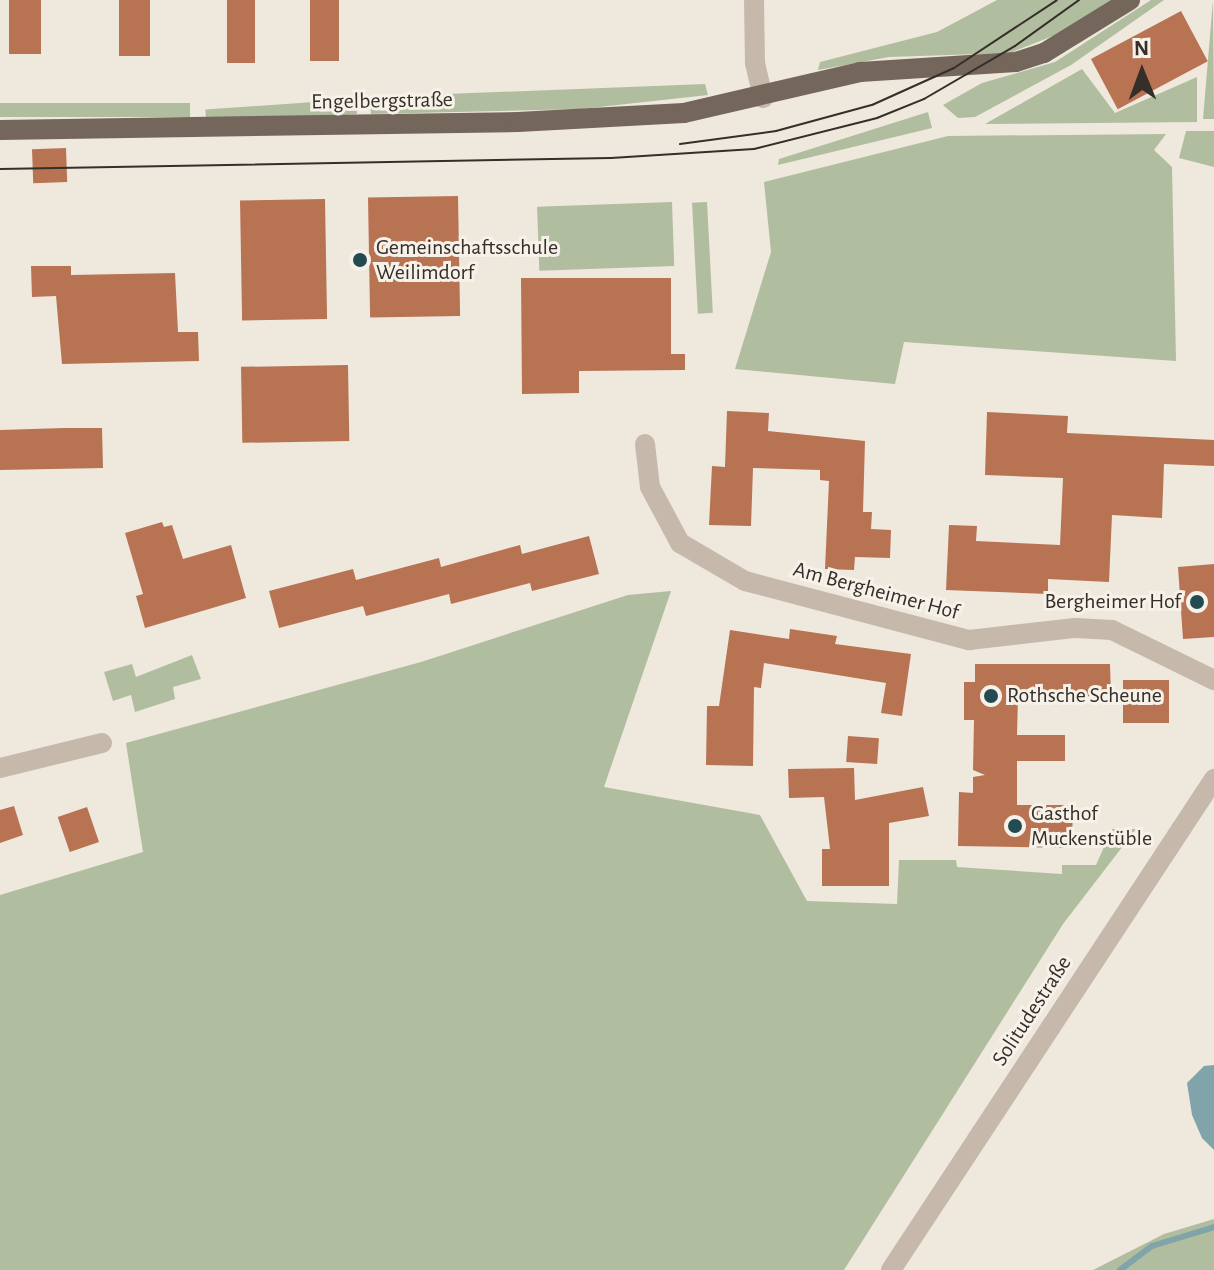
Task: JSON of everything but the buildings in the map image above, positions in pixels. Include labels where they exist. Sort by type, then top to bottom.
[{"type":"main road","name":"Engelbergstraße","points":[[0,130],[638,117],[763,98],[860,72],[1016,62],[1044,53],[1130,0]]},
{"type":"street","points":[[754,0],[755,63],[763,98]]},
{"type":"street","name":"Am Bergheimer Hof","points":[[645,444],[654,499],[680,543],[745,581],[969,640],[1075,628],[1112,630],[1214,680]]},
{"type":"street","points":[[0,768],[102,743]]},
{"type":"street","name":"Solitudestraße","points":[[891,1270],[1214,779]]},
{"type":"green space","points":[[997,0],[1113,0],[1063,32],[1010,53],[889,57],[818,70],[820,62],[937,32]]},
{"type":"green space","points":[[1151,0],[1164,0],[1071,65],[975,117],[958,118],[943,105],[982,83],[1055,62]]},
{"type":"green space","points":[[1213,0],[1214,119],[1203,119]]},
{"type":"green space","points":[[1082,69],[1115,113],[1197,77],[1197,122],[985,124]]},
{"type":"green space","points":[[705,84],[708,95],[581,109],[371,114],[370,97]]},
{"type":"green space","points":[[356,99],[357,114],[206,124],[205,110]]},
{"type":"green space","points":[[0,103],[190,103],[190,117],[0,117]]},
{"type":"green space","points":[[928,112],[932,128],[778,165],[779,159]]},
{"type":"green space","points":[[1186,131],[1214,131],[1214,167],[1179,158]]},
{"type":"green space","points":[[1166,134],[1154,150],[1172,167],[1176,361],[904,342],[895,384],[735,369],[771,252],[764,182],[948,136]]},
{"type":"green space","points":[[672,202],[674,266],[539,271],[537,207]]},
{"type":"green space","points":[[707,202],[713,313],[698,314],[692,203]]},
{"type":"green space","points":[[671,591],[604,787],[760,815],[807,901],[897,904],[899,860],[956,860],[957,867],[1062,874],[1062,865],[1096,865],[1112,829],[1136,829],[1063,924],[844,1270],[0,1270],[0,895],[143,852],[126,743],[421,662],[628,595]]},
{"type":"green space","points":[[192,655],[201,679],[173,687],[175,699],[135,712],[131,695],[113,701],[104,672],[132,664],[136,677]]},
{"type":"green space","points":[[1214,1219],[1214,1270],[1093,1270],[1164,1234]]},
{"type":"water","points":[[1214,1065],[1214,1150],[1202,1138],[1192,1115],[1187,1083],[1204,1066]]},
{"type":"waterway","points":[[1120,1270],[1152,1246],[1214,1227]]},
{"type":"tram line","points":[[680,144],[776,131],[872,105],[954,68],[1057,0]]},
{"type":"tram line","points":[[0,169],[611,158],[754,149],[877,118],[924,99],[1015,46],[1079,0]]},
{"type":"place","name":"Gemeinschaftsschule Weilimdorf","points":[[360,260]]},
{"type":"place","name":"Bergheimer Hof","points":[[1197,602]]},
{"type":"place","name":"Rothsche Scheune","points":[[991,696]]},
{"type":"place","name":"Gasthof Muckenstüble","points":[[1015,826]]}]
